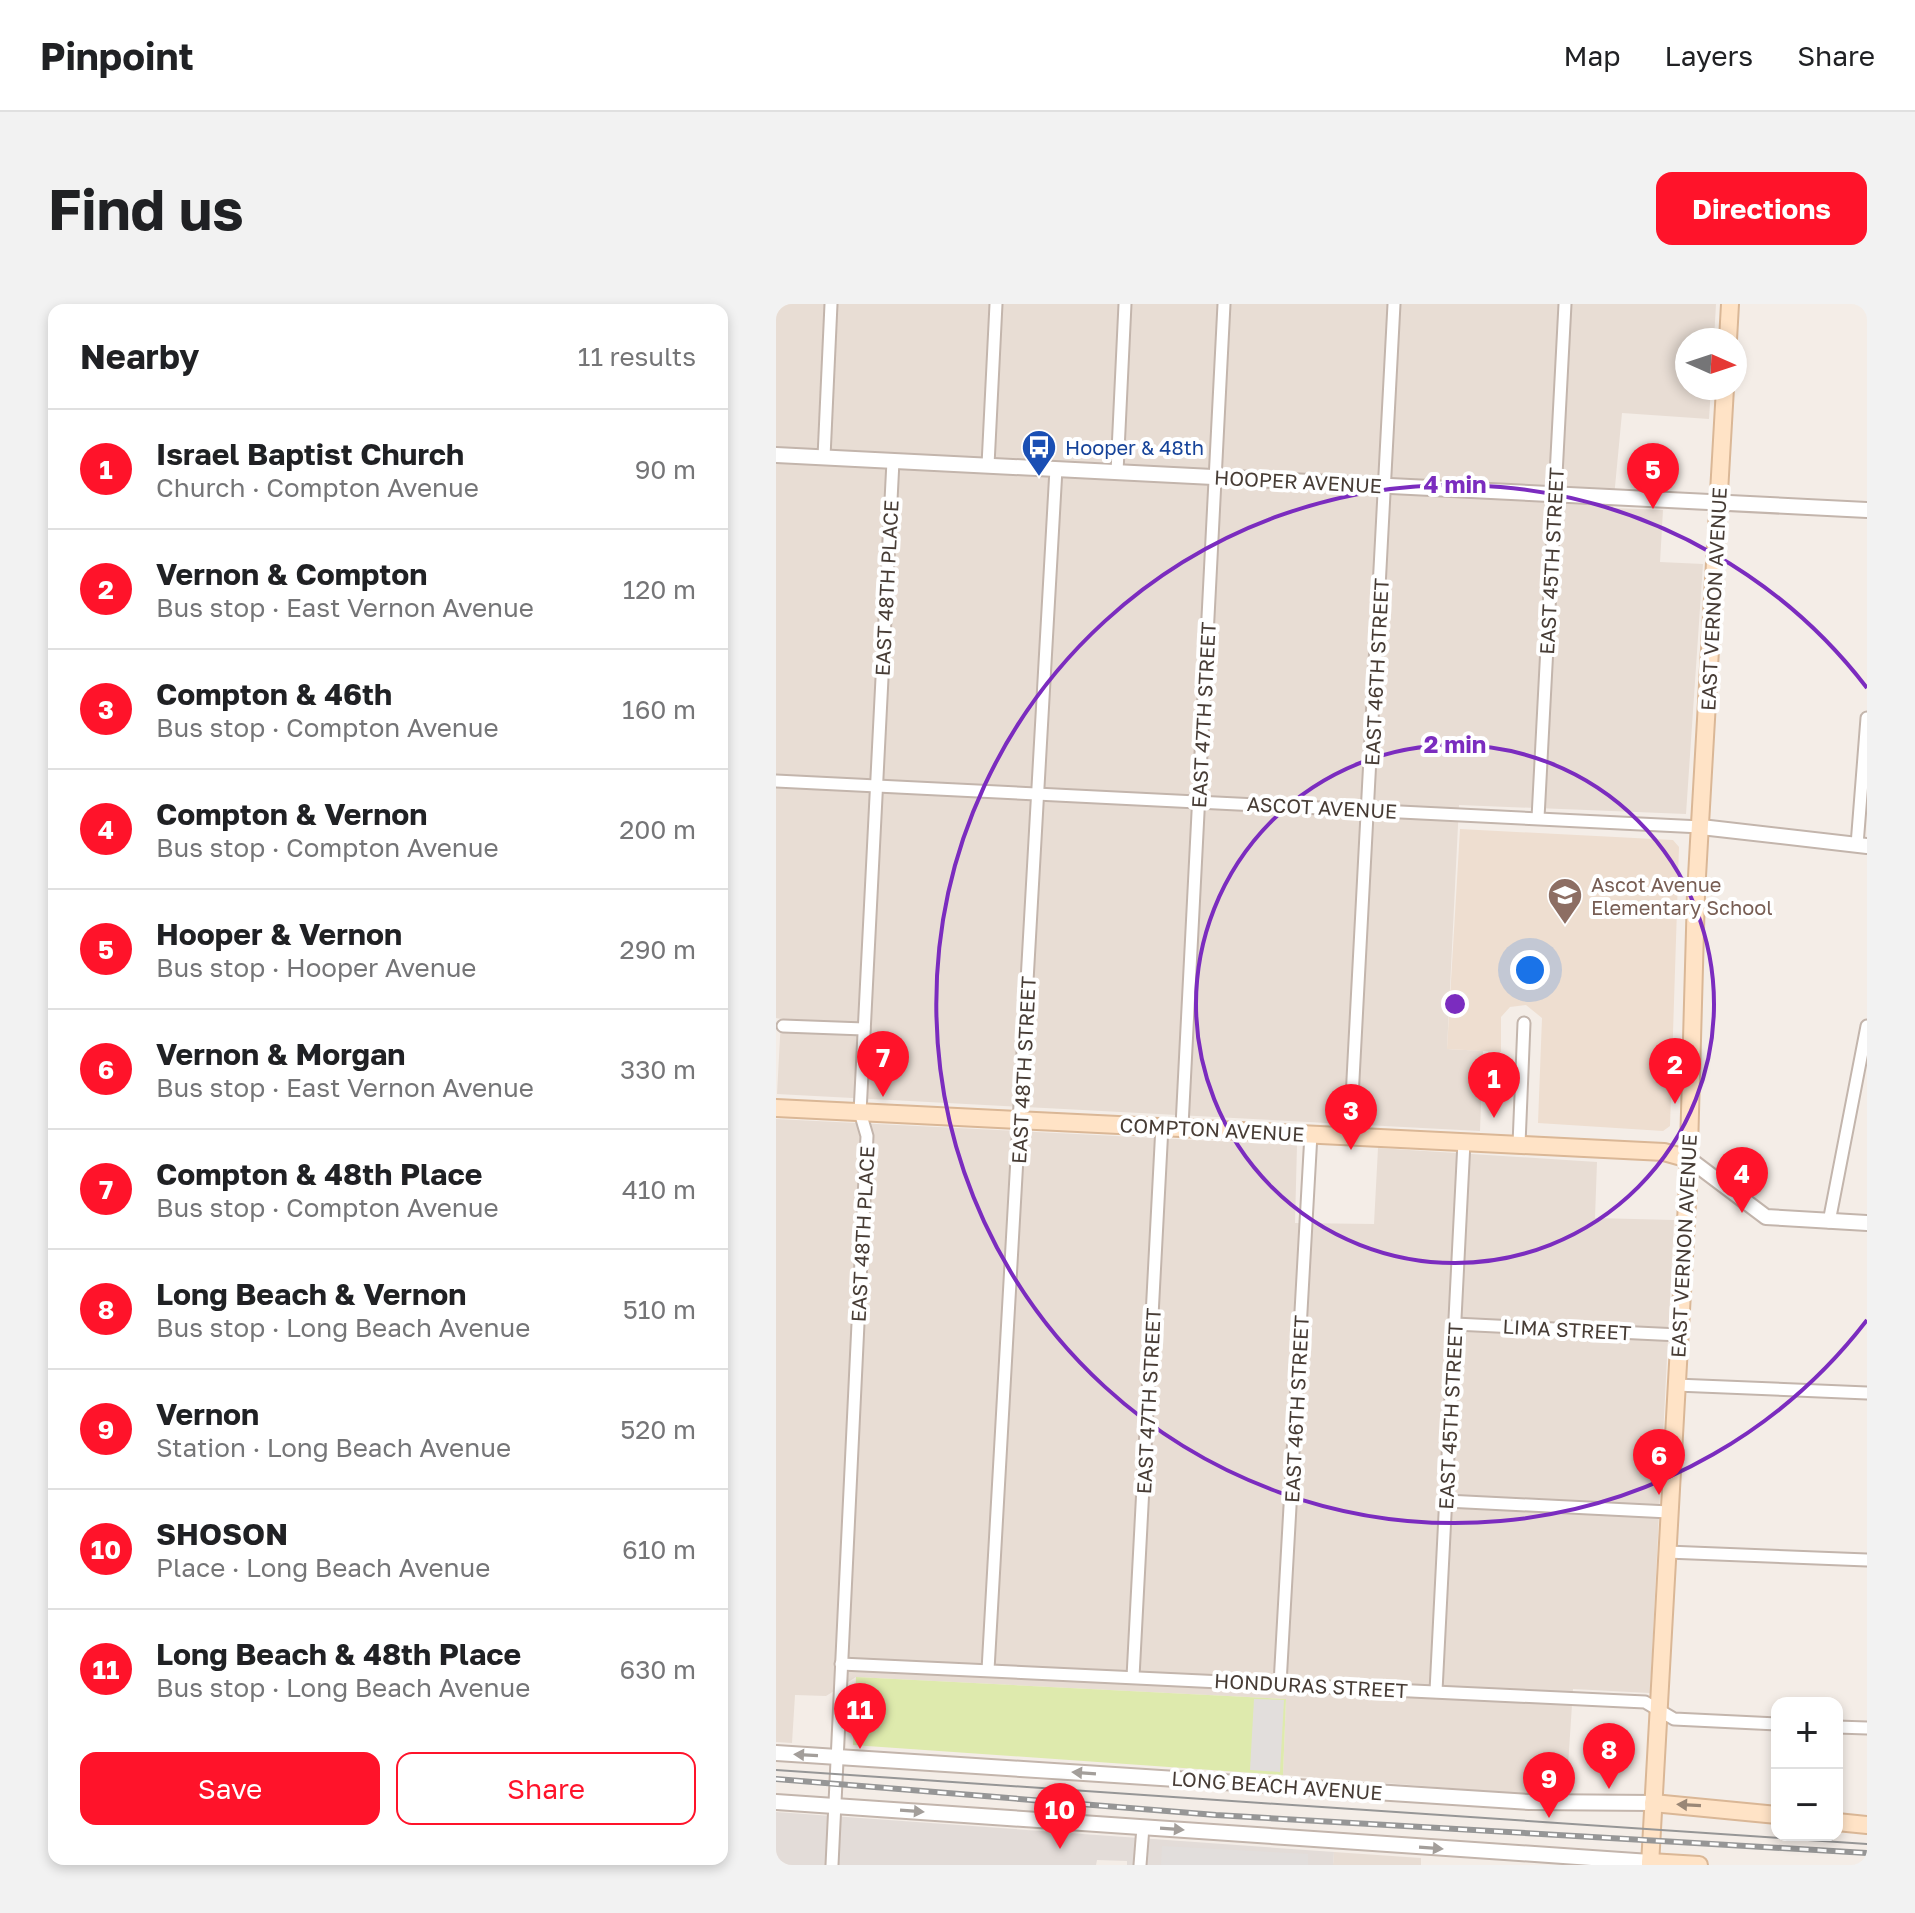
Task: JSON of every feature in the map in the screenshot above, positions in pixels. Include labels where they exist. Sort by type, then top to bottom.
[{"type":"main road","points":[[1729,328],[1730,304]]},
{"type":"main road","name":"EAST VERNON AVENUE","points":[[1650,1864],[1689,1159],[1701,827],[1724,400]]},
{"type":"main road","name":"COMPTON AVENUE","points":[[776,1108],[1664,1152],[1689,1159]]},
{"type":"main road","name":"LONG BEACH AVENUE","points":[[1653,1803],[1771,1814]]},
{"type":"main road","points":[[1843,1823],[1867,1825]]},
{"type":"main road","points":[[1650,1864],[1699,1865]]},
{"type":"street","points":[[824,457],[831,304]]},
{"type":"street","points":[[988,465],[996,304]]},
{"type":"street","points":[[1117,472],[1125,304]]},
{"type":"street","name":"EAST 47TH STREET","points":[[1182,1126],[1224,304]]},
{"type":"street","name":"EAST 46TH STREET","points":[[1350,1136],[1394,304]]},
{"type":"street","name":"EAST 45TH STREET","points":[[1538,818],[1565,304]]},
{"type":"street","name":"HOOPER AVENUE","points":[[776,455],[1867,510]]},
{"type":"street","name":"EAST 48TH PLACE","points":[[832,1865],[867,1136],[860,1112],[893,461]]},
{"type":"street","name":"EAST 48TH STREET","points":[[988,1670],[1056,469]]},
{"type":"street","points":[[1862,845],[1867,718]]},
{"type":"street","name":"ASCOT AVENUE","points":[[776,781],[1701,827],[1862,845]]},
{"type":"street","points":[[1519,1144],[1524,1023]]},
{"type":"street","points":[[783,1026],[864,1029]]},
{"type":"street","points":[[1829,1222],[1867,1026]]},
{"type":"street","name":"EAST 47TH STREET","points":[[1133,1677],[1162,1126]]},
{"type":"street","name":"EAST 46TH STREET","points":[[1280,1684],[1311,1134]]},
{"type":"street","name":"EAST 45TH STREET","points":[[1436,1691],[1464,1142]]},
{"type":"street","name":"COMPTON AVENUE","points":[[1689,1159],[1766,1217],[1867,1223]]},
{"type":"street","name":"LIMA STREET","points":[[1455,1324],[1679,1335]]},
{"type":"street","points":[[1676,1385],[1867,1393]]},
{"type":"street","points":[[1446,1501],[1669,1512]]},
{"type":"street","points":[[1667,1552],[1867,1560]]},
{"type":"street","name":"HONDURAS STREET","points":[[841,1664],[1645,1702],[1674,1719],[1771,1724]]},
{"type":"street","points":[[1843,1727],[1867,1728]]},
{"type":"street","name":"LONG BEACH AVENUE","points":[[776,1753],[1529,1802],[1653,1803]]},
{"type":"street","points":[[776,1802],[1650,1864]]},
{"type":"street","points":[[1140,1865],[1143,1827]]},
{"type":"shaded area","points":[[776,304],[1716,304],[1715,328],[1675,328],[1675,400],[1710,400],[1709,419],[1622,413],[1613,508],[1663,510],[1660,562],[1703,564],[1686,814],[1459,805],[1447,1049],[1483,1051],[1480,1131],[777,1094],[781,1019],[776,1018]]},
{"type":"shaded area","name":"Ascot Avenue Elementary School","points":[[1460,829],[1673,840],[1679,847],[1670,1126],[1663,1131],[1538,1123],[1542,1018],[1526,1005],[1510,1007],[1501,1017],[1501,1052],[1447,1049]]},
{"type":"shaded area","points":[[776,1119],[1297,1145],[1295,1223],[1374,1224],[1378,1148],[1597,1162],[1595,1218],[1674,1220],[1650,1693],[1573,1689],[1566,1797],[1283,1775],[1286,1699],[856,1677],[826,1696],[795,1695],[792,1743],[776,1742]]},
{"type":"shaded area","points":[[1254,1699],[1284,1700],[1280,1772],[1250,1770]]},
{"type":"shaded area","points":[[776,1812],[1334,1852],[1333,1865],[1127,1865],[1127,1861],[1097,1860],[1096,1865],[776,1865]]},
{"type":"shaded area","points":[[1162,1846],[1308,1854],[1308,1865],[1161,1865]]},
{"type":"shaded area","points":[[1334,1852],[1421,1858],[1421,1865],[1333,1865]]},
{"type":"green space","points":[[856,1677],[1286,1699],[1283,1775],[853,1745]]},
{"type":"tram line","points":[[776,1770],[1867,1844]]},
{"type":"railway","points":[[776,1779],[1216,1815],[1867,1853]]},
{"type":"place","name":"Hooper & 48th","points":[[1039,478]]},
{"type":"place","name":"Hooper & Vernon","points":[[1653,509]]},
{"type":"place","name":"Ascot Avenue Elementary School","points":[[1565,926]]},
{"type":"place","name":"Compton & 48th Place","points":[[883,1097]]},
{"type":"place","name":"Vernon & Compton","points":[[1675,1104]]},
{"type":"place","name":"Israel Baptist Church","points":[[1494,1118]]},
{"type":"place","name":"Compton & 46th","points":[[1351,1150]]},
{"type":"place","name":"Compton & Vernon","points":[[1742,1213]]},
{"type":"place","name":"Vernon & Morgan","points":[[1659,1495]]},
{"type":"place","name":"Long Beach & 48th Place","points":[[860,1749]]},
{"type":"place","name":"Long Beach & Vernon","points":[[1609,1789]]},
{"type":"place","name":"Vernon","points":[[1549,1818]]},
{"type":"place","name":"SHOSON","points":[[1060,1849]]}]
